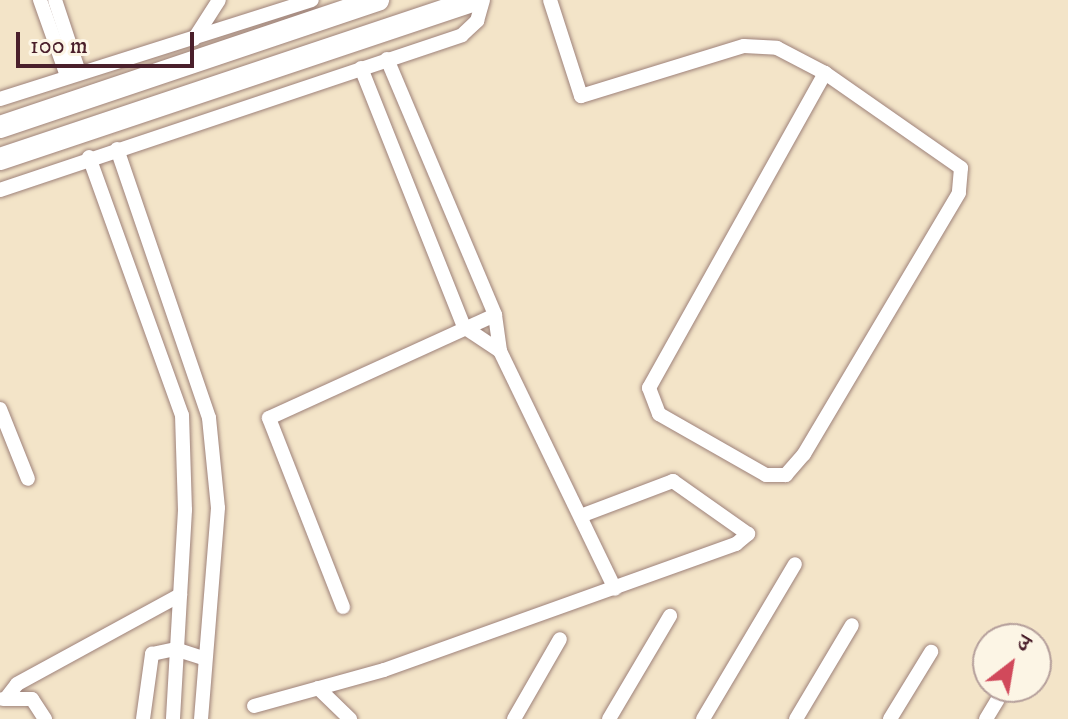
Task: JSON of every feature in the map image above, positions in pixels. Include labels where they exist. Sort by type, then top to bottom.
[{"type":"highway","points":[[0,127],[378,0]]},
{"type":"highway","points":[[0,159],[474,0]]},
{"type":"street","points":[[40,0],[73,74]]},
{"type":"street","points":[[55,0],[73,74]]},
{"type":"street","points":[[194,39],[219,0]]},
{"type":"street","points":[[0,190],[89,157],[472,29],[483,0]]},
{"type":"street","points":[[550,0],[581,96],[744,46],[777,48],[825,73],[954,160],[963,178],[804,454],[786,475],[766,475],[659,414],[649,388],[825,73]]},
{"type":"street","points":[[0,99],[194,39],[304,1]]},
{"type":"street","points":[[387,59],[495,315],[500,351],[583,515],[615,589]]},
{"type":"street","points":[[361,68],[464,327],[500,351]]},
{"type":"street","points":[[117,149],[209,418],[218,508],[203,658],[201,719]]},
{"type":"street","points":[[398,160],[427,153]]},
{"type":"street","points":[[89,157],[182,415],[180,595],[173,719]]},
{"type":"street","points":[[343,607],[269,418],[495,315]]},
{"type":"street","points":[[0,409],[28,479]]},
{"type":"street","points":[[254,706],[318,688],[615,589],[736,544],[748,534],[745,526],[673,481],[583,515]]},
{"type":"street","points":[[703,719],[795,564]]},
{"type":"street","points":[[4,699],[41,674],[180,595]]},
{"type":"street","points":[[609,719],[670,616]]},
{"type":"street","points":[[796,719],[852,625]]},
{"type":"street","points":[[514,719],[560,639]]},
{"type":"street","points":[[143,719],[149,661],[175,649],[203,658]]},
{"type":"street","points":[[890,719],[931,652]]},
{"type":"street","points":[[32,699],[41,674]]},
{"type":"street","points":[[318,688],[350,719]]},
{"type":"street","points":[[4,699],[32,699]]},
{"type":"street","points":[[32,699],[45,719]]}]
